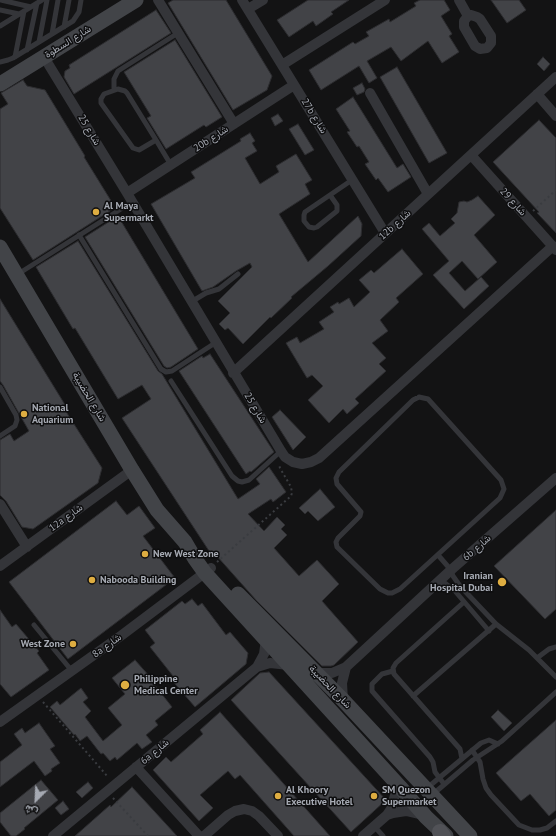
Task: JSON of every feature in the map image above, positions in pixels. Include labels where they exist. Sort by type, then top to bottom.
[{"type":"street","name":"شارع السطوة","points":[[0,84],[44,57],[119,6],[136,0]]},
{"type":"street","points":[[158,0],[234,124]]},
{"type":"street","name":"27b شارع","points":[[242,0],[385,233]]},
{"type":"street","points":[[248,9],[263,0]]},
{"type":"street","points":[[282,65],[385,0]]},
{"type":"street","points":[[459,0],[468,16]]},
{"type":"street","name":"شارع 25","points":[[44,57],[130,197],[233,373],[285,457],[293,462],[302,464],[319,458],[554,248]]},
{"type":"street","name":"12b شارع","points":[[233,373],[556,77]]},
{"type":"street","name":"20b شارع","points":[[130,197],[171,165],[294,85]]},
{"type":"street","points":[[370,93],[428,194]]},
{"type":"street","points":[[537,94],[556,116]]},
{"type":"street","name":"شارع 29","points":[[471,155],[554,248]]},
{"type":"street","name":"شارع الحضيبة","points":[[0,247],[9,269],[132,470],[157,510],[185,542],[195,559],[343,700],[470,836]]},
{"type":"street","name":"12a شارع","points":[[0,566],[132,470]]},
{"type":"street","name":"6b شارع","points":[[316,673],[332,673],[346,667],[451,570],[556,478]]},
{"type":"street","points":[[0,504],[27,547]]},
{"type":"street","name":"شارع الحضيبة","points":[[208,570],[266,639],[443,835]]},
{"type":"street","name":"8a شارع","points":[[0,722],[128,631],[208,570]]},
{"type":"street","name":"6a شارع","points":[[52,836],[257,667],[264,654],[266,639]]},
{"type":"street","points":[[257,667],[270,664],[290,665]]},
{"type":"street","points":[[343,700],[342,683],[346,667]]},
{"type":"street","points":[[136,767],[200,836]]},
{"type":"street","points":[[387,816],[394,802],[397,783],[417,792],[428,792]]},
{"type":"street","points":[[204,836],[228,815],[235,811],[244,809],[252,811],[259,816],[278,836]]},
{"type":"street","points":[[363,836],[387,816],[393,813],[406,811],[420,813],[426,817]]},
{"type":"lane","points":[[1,0],[30,7]]},
{"type":"lane","points":[[39,42],[47,0]]},
{"type":"lane","points":[[52,34],[58,0]]},
{"type":"lane","points":[[64,27],[70,0]]},
{"type":"lane","points":[[0,62],[15,57],[64,27],[76,17],[81,0]]},
{"type":"lane","points":[[0,26],[39,1]]},
{"type":"lane","points":[[27,50],[39,1]]},
{"type":"lane","points":[[0,10],[22,13]]},
{"type":"lane","points":[[15,57],[22,13]]},
{"type":"lane","points":[[0,20],[6,22]]},
{"type":"lane","points":[[114,89],[113,84],[116,75],[122,67],[178,33]]},
{"type":"lane","points":[[156,140],[140,150],[130,146],[101,103],[101,99],[104,94],[114,89],[121,89],[127,93],[156,140],[171,165]]},
{"type":"lane","points":[[330,195],[337,205],[337,211],[314,228],[309,227],[304,220],[305,212],[352,180]]},
{"type":"lane","points":[[9,269],[79,235],[130,197]]},
{"type":"lane","points":[[79,235],[161,370],[166,372],[172,371],[215,343]]},
{"type":"lane","points":[[191,302],[206,293],[219,289],[238,274]]},
{"type":"lane","points":[[171,381],[232,476],[238,481],[242,482],[249,480],[281,451]]},
{"type":"lane","points":[[0,387],[17,420],[15,426],[0,436]]},
{"type":"lane","points":[[419,397],[428,399],[504,484],[503,494],[500,498],[438,554],[400,589],[392,593],[388,593],[380,589],[338,549],[336,545],[338,538],[360,516],[361,512],[337,484],[337,475],[413,400],[419,397]]},
{"type":"lane","points":[[438,554],[451,570],[460,586],[496,624],[523,645],[556,677]]},
{"type":"lane","points":[[441,580],[455,591],[489,631]]},
{"type":"lane","points":[[462,759],[460,749],[393,672],[394,665],[396,663],[464,602]]},
{"type":"lane","points":[[413,696],[496,624]]},
{"type":"lane","points":[[34,625],[72,671]]},
{"type":"lane","points":[[537,658],[549,649],[556,647]]},
{"type":"lane","points":[[393,672],[382,674],[372,684],[372,691],[432,760],[435,772],[444,784]]},
{"type":"lane","points":[[428,792],[444,784],[477,757],[498,744],[556,692]]},
{"type":"lane","points":[[428,792],[439,778],[472,750],[486,741],[493,741],[498,744]]},
{"type":"lane","points":[[472,750],[480,762],[486,788],[519,825],[532,830],[540,830],[556,821]]},
{"type":"lane","points":[[374,826],[383,836]]},
{"type":"path","points":[[526,217],[556,190]]},
{"type":"path","points":[[208,570],[291,496],[291,487],[280,468],[281,451]]},
{"type":"path","points":[[37,695],[114,785]]},
{"type":"path","points":[[106,792],[148,836]]},
{"type":"building","points":[[173,0],[226,0],[272,76],[267,90],[233,110],[168,3]]},
{"type":"building","points":[[308,0],[349,0],[331,12],[333,14],[316,26],[313,21],[289,37],[277,20]]},
{"type":"building","points":[[420,0],[444,0],[450,10],[441,16],[452,34],[449,36],[459,52],[442,63],[428,41],[401,61],[391,47],[367,61],[377,78],[369,83],[359,66],[321,90],[309,70],[353,42],[355,44],[369,36],[366,32],[389,19],[390,22],[416,6],[414,3]]},
{"type":"building","points":[[491,0],[519,0],[526,10],[507,23]]},
{"type":"building","points":[[156,10],[171,33],[74,94],[64,77],[65,71],[70,68],[69,65]]},
{"type":"building","points":[[175,40],[222,117],[206,127],[204,125],[166,149],[147,118],[151,116],[124,72]]},
{"type":"building","points":[[543,57],[550,64],[544,71],[537,64]]},
{"type":"building","points":[[397,67],[447,153],[429,163],[380,77]]},
{"type":"building","points":[[23,80],[27,86],[45,90],[113,204],[111,205],[113,209],[33,260],[0,208],[0,109],[8,104],[1,93]]},
{"type":"building","points":[[362,83],[365,89],[364,92],[357,95],[353,88]]},
{"type":"building","points":[[353,97],[397,168],[403,164],[411,177],[388,192],[378,178],[376,180],[365,164],[369,162],[359,146],[357,147],[347,132],[350,131],[336,109]]},
{"type":"building","points":[[278,114],[283,121],[275,126],[271,118]]},
{"type":"building","points":[[539,120],[556,138],[556,233],[537,213],[539,212],[493,162]]},
{"type":"building","points":[[298,124],[314,150],[305,155],[289,129]]},
{"type":"building","points":[[250,133],[255,141],[252,143],[257,151],[245,158],[260,184],[279,172],[276,166],[296,154],[312,180],[305,184],[310,194],[279,214],[308,262],[358,216],[362,224],[361,236],[291,297],[292,298],[271,318],[270,317],[243,344],[228,328],[225,330],[219,324],[230,313],[218,301],[252,267],[250,263],[213,287],[202,291],[151,204],[195,178],[191,172],[241,141],[240,139]]},
{"type":"building","points":[[478,196],[495,215],[474,235],[497,262],[478,279],[462,261],[449,273],[465,291],[481,277],[489,286],[464,309],[433,275],[449,261],[422,229],[429,223],[440,236],[455,223],[451,219],[457,213],[459,202],[467,202]]},
{"type":"building","points":[[118,216],[198,349],[171,367],[167,368],[164,366],[85,237]]},
{"type":"building","points":[[78,241],[158,371],[162,374],[238,499],[260,484],[256,479],[269,467],[286,492],[273,502],[271,499],[248,514],[264,531],[277,517],[285,525],[281,529],[287,535],[274,548],[299,576],[317,560],[339,584],[322,601],[358,642],[334,665],[322,666],[256,600],[216,555],[213,557],[122,418],[151,399],[142,385],[118,399],[75,328],[73,329],[36,267]]},
{"type":"building","points":[[402,249],[423,274],[396,298],[399,302],[380,320],[388,331],[372,343],[386,358],[379,364],[386,371],[355,399],[359,403],[347,414],[343,409],[329,423],[308,400],[323,386],[312,375],[307,378],[286,343],[297,337],[300,343],[324,329],[319,322],[334,312],[330,307],[338,302],[339,304],[349,298],[354,307],[370,292],[359,280],[371,270],[374,273]]},
{"type":"building","points":[[0,299],[67,408],[65,410],[102,468],[98,483],[33,529],[22,527],[6,501],[0,495],[0,440],[10,434],[14,441],[29,431],[0,381]]},
{"type":"building","points":[[210,354],[274,452],[251,472],[250,471],[246,474],[179,371],[202,356],[203,358]]},
{"type":"building","points":[[280,410],[306,437],[293,450],[272,417]]},
{"type":"building","points":[[320,489],[335,507],[318,521],[308,511],[305,514],[299,508]]},
{"type":"building","name":"Nabooda Building","points":[[116,501],[127,515],[139,506],[155,528],[143,536],[175,578],[68,659],[9,582]]},
{"type":"building","points":[[556,510],[556,609],[545,619],[494,566]]},
{"type":"building","points":[[192,599],[198,606],[202,603],[226,635],[230,632],[248,653],[246,664],[195,707],[170,678],[173,676],[150,647],[155,643],[145,630],[182,601],[185,604]]},
{"type":"building","points":[[0,610],[12,627],[16,624],[39,651],[37,653],[49,670],[11,697],[0,684]]},
{"type":"building","points":[[135,660],[151,678],[150,679],[172,707],[155,721],[158,725],[146,735],[152,742],[142,749],[137,743],[117,760],[115,757],[110,761],[103,753],[101,754],[87,736],[80,741],[50,707],[57,701],[60,705],[81,688],[88,698],[83,702],[91,711],[85,717],[103,741],[122,725],[108,708],[125,694],[112,678]]},
{"type":"building","points":[[269,672],[386,800],[351,832],[231,700],[260,673]]},
{"type":"building","points":[[498,710],[512,723],[504,731],[491,717]]},
{"type":"building","points":[[220,712],[330,836],[294,836],[240,775],[235,779],[228,771],[200,795],[213,808],[199,821],[153,770],[166,757],[171,762],[203,734],[200,730]]},
{"type":"building","points":[[556,720],[556,810],[549,816],[530,794],[521,801],[496,773]]},
{"type":"building","points":[[39,723],[55,746],[50,749],[60,763],[51,769],[52,771],[45,776],[34,761],[0,787],[0,762],[22,745],[14,734],[22,728],[25,733]]},
{"type":"building","points":[[41,780],[58,800],[16,836],[11,836],[0,822],[0,813]]},
{"type":"building","points":[[88,782],[93,788],[82,798],[76,792]]},
{"type":"building","points":[[132,787],[177,836],[75,836],[110,805],[111,807]]},
{"type":"building","points":[[63,801],[69,809],[61,815],[55,808]]},
{"type":"place","name":"Al Maya Supermarkt","points":[[96,212]]},
{"type":"place","name":"National Aquarium","points":[[24,414]]},
{"type":"place","name":"New West Zone","points":[[145,554]]},
{"type":"place","name":"Nabooda Building","points":[[92,580]]},
{"type":"place","name":"Iranian Hospital Dubai","points":[[502,582]]},
{"type":"place","name":"West Zone","points":[[73,644]]},
{"type":"place","name":"Philippine Medical Center","points":[[125,685]]},
{"type":"place","name":"Al Khoory Executive Hotel","points":[[278,796]]},
{"type":"place","name":"SM Quezon Supermarket","points":[[374,796]]}]
